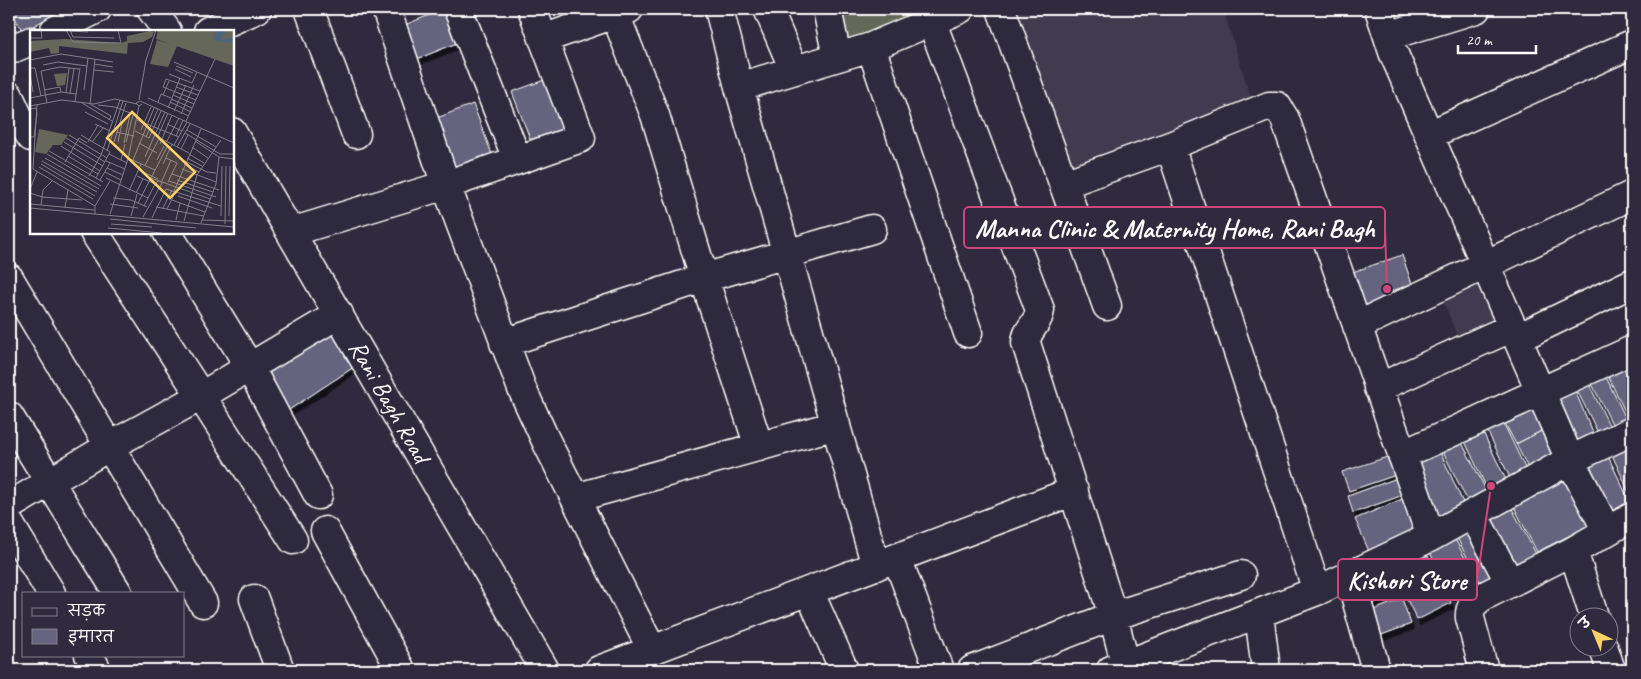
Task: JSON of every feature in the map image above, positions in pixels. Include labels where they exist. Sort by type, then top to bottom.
[{"type":"street","points":[[56,30],[97,9]]},
{"type":"street","points":[[151,9],[165,30]]},
{"type":"street","points":[[210,30],[257,9]]},
{"type":"street","points":[[309,9],[356,134]]},
{"type":"street","points":[[386,9],[446,185],[522,389],[652,650]]},
{"type":"street","points":[[458,9],[518,159]]},
{"type":"street","points":[[291,232],[446,185],[581,138],[532,9]]},
{"type":"street","points":[[719,9],[739,87],[836,425],[886,562],[939,670]]},
{"type":"street","points":[[768,9],[794,70]]},
{"type":"street","points":[[827,9],[837,57]]},
{"type":"street","points":[[739,87],[871,47],[960,9]]},
{"type":"street","points":[[1001,9],[1107,306]]},
{"type":"street","points":[[1380,9],[1393,52],[1570,460],[1607,532]]},
{"type":"street","points":[[1388,36],[1476,9]]},
{"type":"street","points":[[543,39],[619,10],[655,115],[704,278],[759,447]]},
{"type":"street","points":[[931,20],[1040,310],[1038,320],[1026,337],[1026,343],[1113,616],[1121,669],[1350,577],[1430,537],[1570,460],[1632,431]]},
{"type":"street","points":[[1429,135],[1632,44]]},
{"type":"street","points":[[871,47],[968,333]]},
{"type":"street","points":[[9,96],[30,136]]},
{"type":"street","points":[[1064,184],[1170,146],[1269,106],[1277,106],[1285,119],[1430,537]]},
{"type":"street","name":"Rani Bagh Road","points":[[234,135],[546,670]]},
{"type":"street","points":[[1170,146],[1317,591]]},
{"type":"street","points":[[1357,326],[1632,195]]},
{"type":"street","points":[[504,343],[704,278],[872,229]]},
{"type":"street","points":[[95,234],[292,540]]},
{"type":"street","points":[[169,234],[250,366],[318,495]]},
{"type":"street","points":[[9,278],[203,603]]},
{"type":"street","points":[[1378,388],[1515,333],[1632,283]]},
{"type":"street","points":[[9,506],[339,314]]},
{"type":"street","points":[[1402,455],[1632,350]]},
{"type":"street","points":[[9,416],[117,592]]},
{"type":"street","points":[[575,498],[836,425]]},
{"type":"street","points":[[599,670],[1074,492]]},
{"type":"street","points":[[1473,514],[1510,583]]},
{"type":"street","points":[[1484,670],[1470,610],[1473,604],[1482,597],[1573,551],[1632,517]]},
{"type":"street","points":[[9,523],[50,592]]},
{"type":"street","points":[[325,531],[401,670]]},
{"type":"street","points":[[1573,551],[1591,606]]},
{"type":"street","points":[[972,670],[1113,616],[1241,575]]},
{"type":"street","points":[[1350,577],[1376,670]]},
{"type":"street","points":[[809,591],[844,670]]},
{"type":"street","points":[[254,599],[280,670]]},
{"type":"street","points":[[1259,614],[1266,670]]},
{"type":"street","points":[[90,656],[97,670]]},
{"type":"street","points":[[1606,656],[1611,670]]},
{"type":"shaded area","points":[[1013,9],[1223,9],[1252,101],[1071,173]]},
{"type":"shaded area","points":[[1483,269],[1507,323],[1461,345],[1439,291]]},
{"type":"green space","points":[[833,9],[949,9],[842,50]]},
{"type":"building","points":[[10,9],[63,9],[23,32]]},
{"type":"building","points":[[445,9],[467,39],[412,61],[399,27]]},
{"type":"building","points":[[555,76],[574,128],[532,144],[512,92]]},
{"type":"building","points":[[473,104],[493,157],[448,174],[429,121]]},
{"type":"building","points":[[1402,255],[1412,284],[1386,293],[1391,303],[1365,314],[1350,273]]},
{"type":"building","points":[[337,328],[360,363],[289,410],[266,375]]},
{"type":"building","points":[[1628,361],[1632,370],[1631,424],[1606,372]]},
{"type":"building","points":[[1604,373],[1629,425],[1616,432],[1590,380]]},
{"type":"building","points":[[1587,380],[1613,433],[1601,439],[1575,386]]},
{"type":"building","points":[[1573,386],[1596,440],[1572,450],[1549,396]]},
{"type":"building","points":[[1538,400],[1551,426],[1516,444],[1502,418]]},
{"type":"building","points":[[1501,418],[1527,472],[1511,480],[1485,426]]},
{"type":"building","points":[[1480,426],[1507,482],[1488,491],[1462,435]]},
{"type":"building","points":[[1551,426],[1566,455],[1531,474],[1516,444]]},
{"type":"building","points":[[1632,435],[1632,499],[1608,446]]},
{"type":"building","points":[[1459,437],[1487,492],[1468,502],[1440,446]]},
{"type":"building","points":[[1438,447],[1464,505],[1431,520],[1405,462]]},
{"type":"building","points":[[1604,448],[1630,502],[1605,514],[1578,461]]},
{"type":"building","points":[[1393,455],[1399,474],[1349,491],[1342,472]]},
{"type":"building","points":[[1570,469],[1596,522],[1537,552],[1510,499]]},
{"type":"building","points":[[1400,477],[1406,494],[1353,513],[1348,496]]},
{"type":"building","points":[[1407,497],[1422,534],[1371,556],[1355,519]]},
{"type":"building","points":[[1508,501],[1536,554],[1507,570],[1479,516]]},
{"type":"building","points":[[1475,523],[1503,575],[1482,586],[1455,534]]},
{"type":"building","points":[[1453,535],[1480,587],[1455,600],[1428,549]]},
{"type":"building","points":[[1425,550],[1451,603],[1417,620],[1391,567]]},
{"type":"building","points":[[1388,568],[1398,592],[1365,607],[1355,582]]},
{"type":"building","points":[[1402,599],[1411,624],[1376,637],[1366,613]]},
{"type":"place","name":"Manna Clinic & Maternity Home, Rani Bagh","points":[[1387,289]]},
{"type":"place","name":"Kishori Store","points":[[1491,486]]}]
